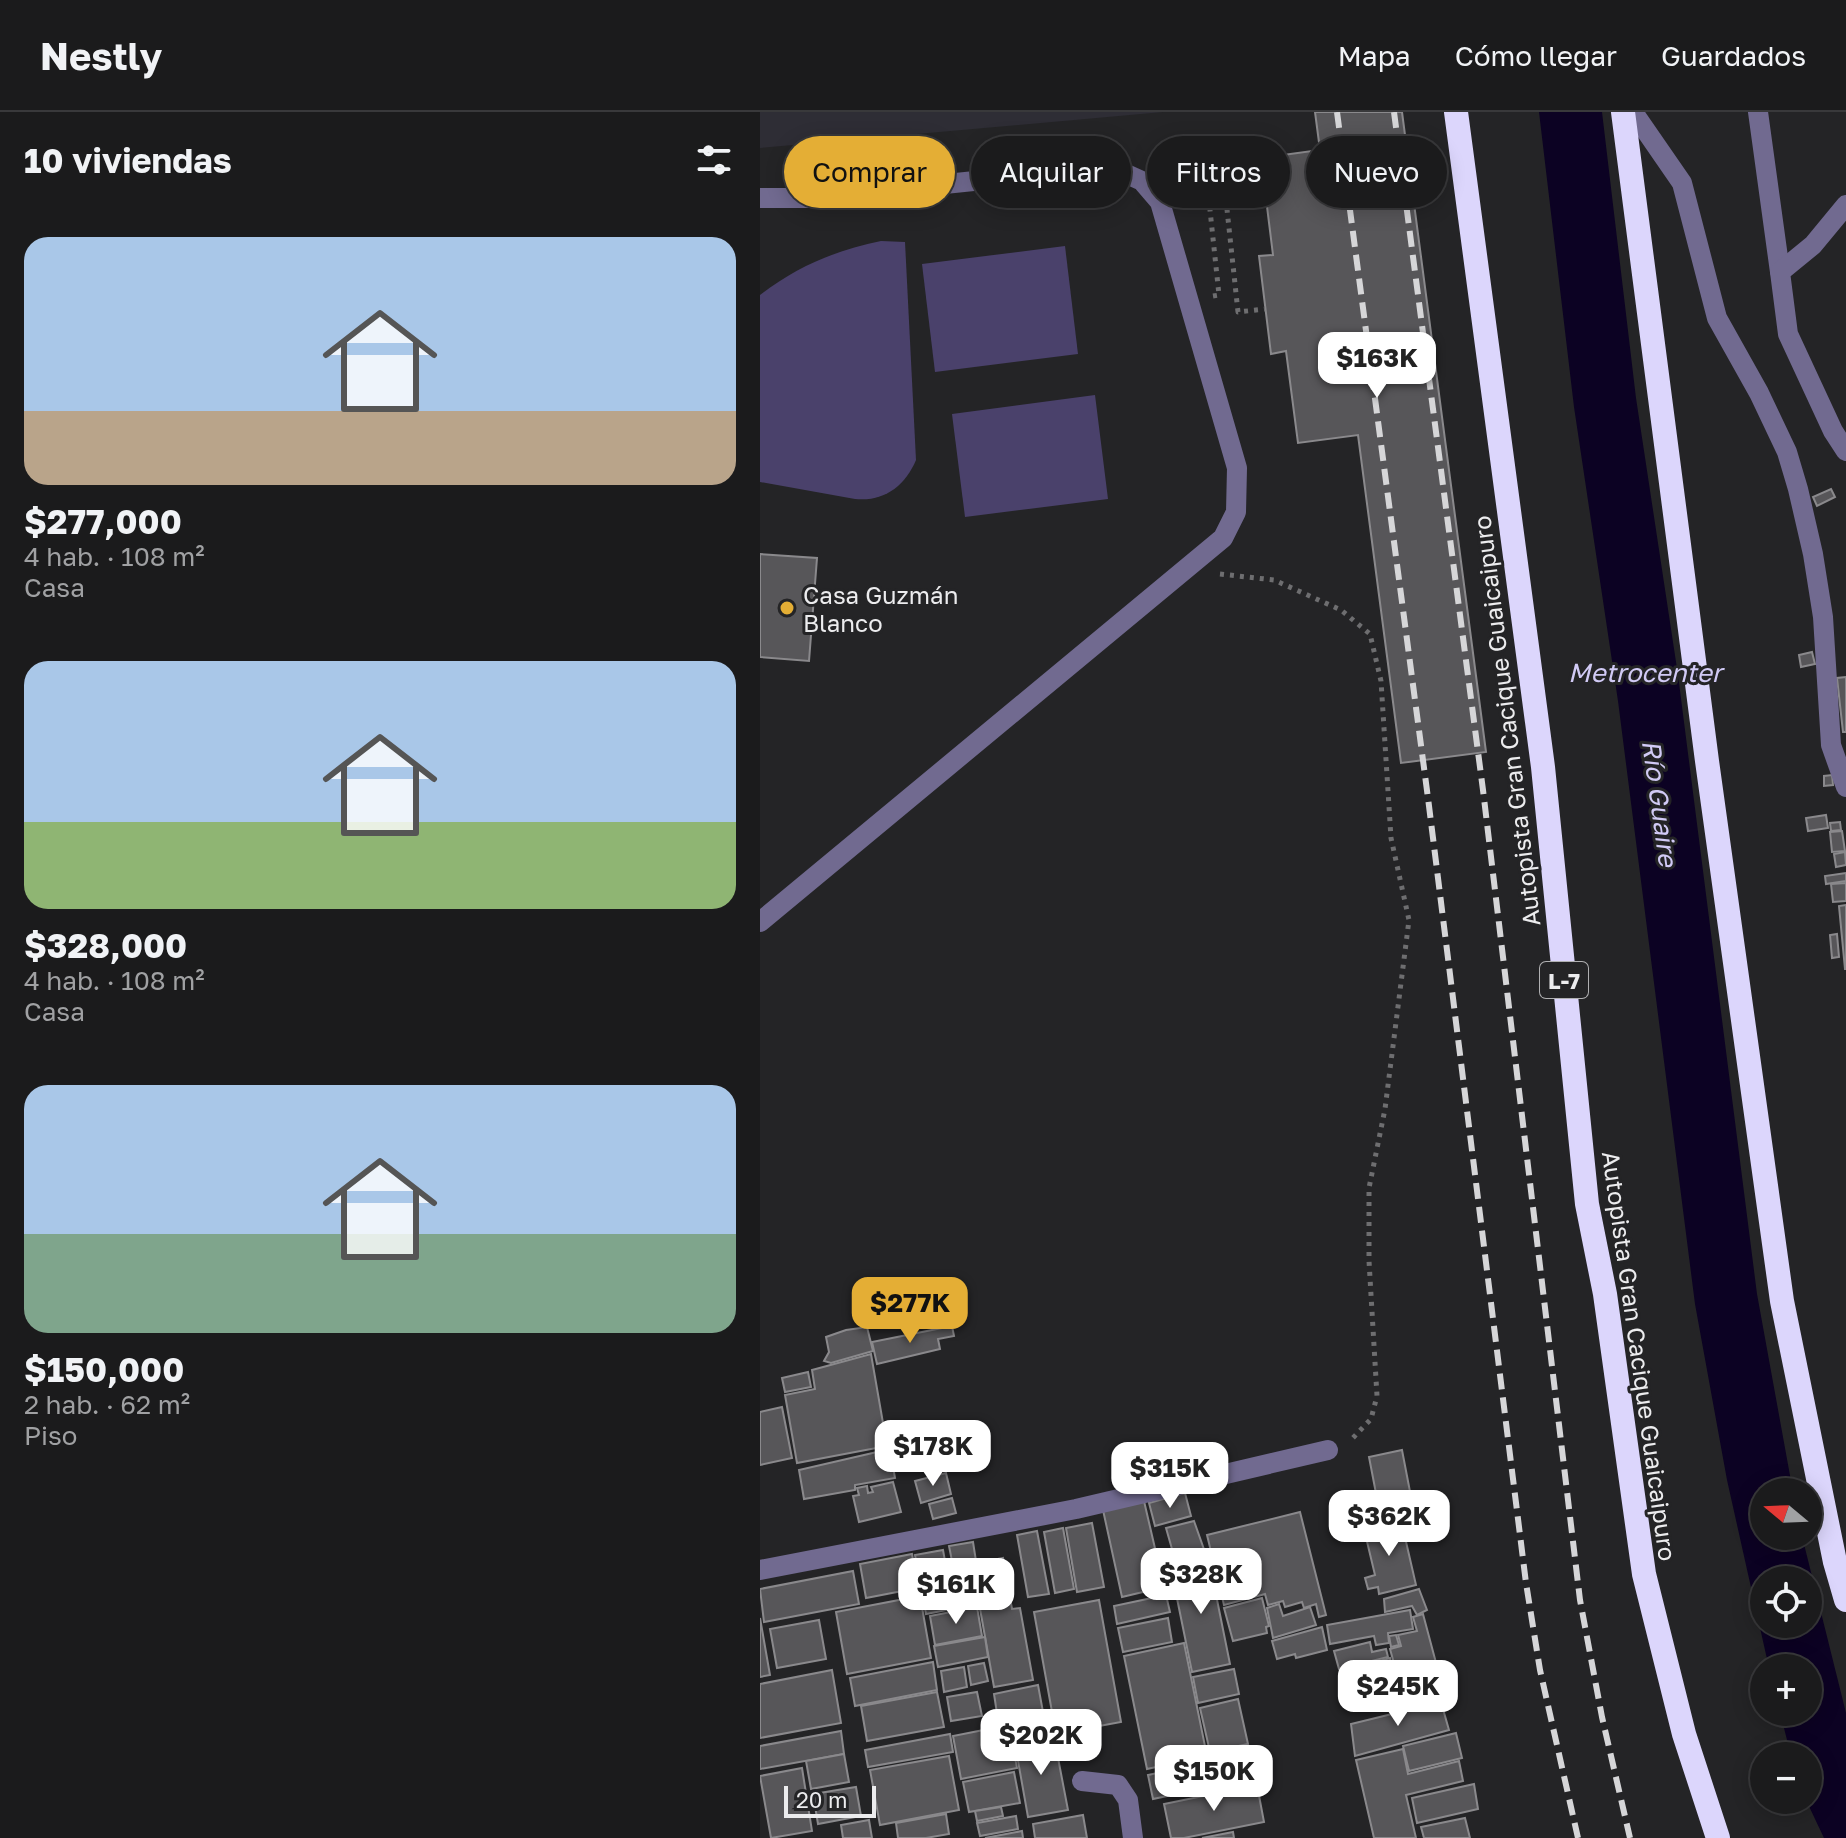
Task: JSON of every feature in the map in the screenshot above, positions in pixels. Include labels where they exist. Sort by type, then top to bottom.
[{"type":"highway","name":"Autopista Gran Cacique Guaicaipuro","points":[[1456,112],[1543,767],[1587,1204],[1605,1294],[1644,1574],[1684,1734],[1718,1838]]},
{"type":"highway","points":[[1623,112],[1711,791],[1782,1301],[1835,1562],[1846,1600]]},
{"type":"street","points":[[1633,112],[1682,183],[1717,318],[1759,393],[1787,452],[1795,477],[1813,554],[1823,617],[1831,745],[1846,787]]},
{"type":"street","points":[[1758,112],[1788,334],[1833,431],[1846,451]]},
{"type":"street","points":[[760,198],[809,198],[1111,167],[1142,181],[1160,202],[1237,468],[1236,512],[1223,538],[760,922]]},
{"type":"street","points":[[1780,272],[1813,245],[1846,205]]},
{"type":"street","points":[[760,1570],[1076,1509],[1328,1450]]},
{"type":"street","points":[[1082,1781],[1118,1785],[1128,1800],[1133,1838]]},
{"type":"path","points":[[1189,300],[1219,295],[1203,144],[1220,144],[1238,312],[1265,309]]},
{"type":"path","points":[[1184,570],[1274,580],[1341,610],[1370,634],[1381,681],[1391,838],[1409,920],[1385,1109],[1369,1188],[1369,1261],[1377,1396],[1371,1419],[1349,1442],[1328,1450]]},
{"type":"shaded area","points":[[760,112],[1163,112],[894,136],[784,136],[784,146],[760,148]]},
{"type":"shaded area","points":[[881,241],[905,242],[916,460],[900,485],[875,498],[855,499],[760,482],[760,295],[817,261]]},
{"type":"shaded area","points":[[1065,246],[1078,354],[935,372],[922,264]]},
{"type":"shaded area","points":[[1095,395],[1108,499],[965,517],[952,414]]},
{"type":"water","name":"Metrocenter","points":[[1539,112],[1602,112],[1636,398],[1678,675],[1757,1294],[1790,1478],[1750,1478],[1750,1550],[1805,1550],[1809,1566],[1750,1566],[1750,1583],[1727,1480],[1695,1304],[1618,701],[1574,407]]},
{"type":"water","name":"Metrocenter","points":[[1822,1616],[1846,1713],[1846,1838],[1824,1838],[1813,1814],[1822,1814],[1822,1742],[1788,1742],[1784,1726],[1822,1726],[1822,1654],[1766,1654],[1762,1638],[1822,1638]]},
{"type":"building","points":[[1315,112],[1402,112],[1405,136],[1318,136]]},
{"type":"building","points":[[1306,152],[1306,208],[1415,208],[1486,752],[1401,763],[1358,435],[1298,443],[1286,351],[1271,354],[1259,256],[1273,255],[1267,208],[1290,208],[1290,154]]},
{"type":"building","points":[[1831,489],[1835,497],[1817,506],[1813,497]]},
{"type":"building","name":"Casa Guzmán Blanco","points":[[760,554],[817,558],[809,661],[760,657]]},
{"type":"building","points":[[1812,652],[1815,664],[1801,667],[1799,655]]},
{"type":"building","points":[[1846,677],[1846,732],[1843,732],[1837,678]]},
{"type":"building","points":[[1832,775],[1833,785],[1824,786],[1824,776]]},
{"type":"building","points":[[1826,815],[1828,828],[1808,831],[1806,818]]},
{"type":"building","points":[[1840,822],[1841,830],[1831,831],[1830,823]]},
{"type":"building","points":[[1842,831],[1845,851],[1832,852],[1830,832]]},
{"type":"building","points":[[1845,852],[1846,865],[1836,867],[1834,854]]},
{"type":"building","points":[[1846,873],[1846,881],[1826,884],[1825,876]]},
{"type":"building","points":[[1846,883],[1846,901],[1833,902],[1831,884]]},
{"type":"building","points":[[1846,905],[1846,969],[1845,969],[1839,906]]},
{"type":"building","points":[[1837,934],[1839,957],[1832,958],[1830,935]]},
{"type":"building","points":[[952,1326],[954,1336],[938,1339],[940,1349],[877,1364],[872,1342]]},
{"type":"building","points":[[867,1327],[873,1351],[831,1363],[824,1361],[829,1352],[826,1337]]},
{"type":"building","points":[[871,1354],[887,1446],[797,1463],[785,1395],[815,1389],[812,1370]]},
{"type":"building","points":[[808,1372],[811,1387],[785,1392],[782,1378]]},
{"type":"building","points":[[782,1407],[792,1458],[760,1465],[760,1412]]},
{"type":"building","points":[[890,1449],[895,1478],[855,1485],[855,1490],[804,1499],[799,1470]]},
{"type":"building","points":[[1402,1450],[1412,1502],[1379,1509],[1369,1457]]},
{"type":"building","points":[[946,1473],[951,1494],[921,1503],[915,1481]]},
{"type":"building","points":[[893,1482],[901,1512],[859,1522],[853,1496],[859,1495],[857,1488],[867,1486],[868,1493],[873,1492],[871,1487]]},
{"type":"building","points":[[1185,1493],[1191,1516],[1155,1526],[1149,1503]]},
{"type":"building","points":[[952,1498],[956,1513],[933,1519],[929,1504]]},
{"type":"building","points":[[1144,1501],[1164,1587],[1122,1597],[1103,1510]]},
{"type":"building","points":[[1300,1512],[1326,1615],[1319,1617],[1316,1604],[1304,1608],[1302,1602],[1285,1607],[1283,1601],[1268,1605],[1265,1594],[1224,1605],[1207,1535]]},
{"type":"building","points":[[1401,1520],[1416,1585],[1379,1594],[1378,1587],[1368,1589],[1365,1578],[1375,1575],[1364,1529]]},
{"type":"building","points":[[1194,1521],[1206,1555],[1176,1563],[1166,1528]]},
{"type":"building","points":[[1092,1523],[1104,1587],[1077,1592],[1066,1528]]},
{"type":"building","points":[[1063,1528],[1074,1589],[1055,1593],[1044,1532]]},
{"type":"building","points":[[1037,1531],[1049,1594],[1028,1597],[1017,1535]]},
{"type":"building","points":[[973,1542],[976,1561],[953,1566],[949,1546]]},
{"type":"building","points":[[943,1550],[949,1583],[921,1588],[915,1555]]},
{"type":"building","points":[[912,1554],[918,1588],[866,1598],[860,1564]]},
{"type":"building","points":[[1003,1558],[1012,1609],[1020,1608],[1033,1680],[994,1687],[972,1564]]},
{"type":"building","points":[[1209,1560],[1230,1664],[1192,1672],[1171,1569]]},
{"type":"building","points":[[968,1566],[971,1578],[954,1581],[952,1569]]},
{"type":"building","points":[[853,1571],[859,1604],[764,1622],[760,1589]]},
{"type":"building","points":[[973,1583],[977,1604],[926,1614],[922,1592]]},
{"type":"building","points":[[1419,1589],[1427,1610],[1417,1615],[1412,1606],[1385,1612],[1384,1599]]},
{"type":"building","points":[[1166,1595],[1170,1612],[1117,1624],[1114,1606]]},
{"type":"building","points":[[920,1596],[931,1658],[847,1674],[836,1612]]},
{"type":"building","points":[[1262,1598],[1269,1626],[1266,1627],[1267,1633],[1233,1641],[1224,1608]]},
{"type":"building","points":[[1099,1600],[1121,1722],[1056,1734],[1034,1612]]},
{"type":"building","points":[[1279,1604],[1283,1616],[1310,1607],[1316,1625],[1273,1638],[1267,1608]]},
{"type":"building","points":[[977,1607],[982,1636],[935,1645],[930,1616]]},
{"type":"building","points":[[1410,1610],[1413,1629],[1388,1633],[1389,1643],[1376,1645],[1374,1636],[1330,1644],[1327,1625]]},
{"type":"building","points":[[1423,1614],[1439,1674],[1400,1685],[1390,1649],[1401,1646],[1398,1635],[1417,1631],[1413,1617]]},
{"type":"building","points":[[760,1618],[770,1675],[760,1677]]},
{"type":"building","points":[[1168,1618],[1172,1642],[1123,1652],[1118,1628]]},
{"type":"building","points":[[819,1620],[826,1659],[777,1668],[770,1629]]},
{"type":"building","points":[[1322,1627],[1327,1650],[1277,1659],[1272,1641]]},
{"type":"building","points":[[1396,1635],[1399,1645],[1391,1647],[1389,1636]]},
{"type":"building","points":[[985,1637],[988,1657],[938,1667],[934,1646]]},
{"type":"building","points":[[1370,1642],[1372,1652],[1386,1649],[1388,1657],[1339,1669],[1334,1651]]},
{"type":"building","points":[[1184,1643],[1207,1756],[1147,1769],[1124,1656]]},
{"type":"building","points":[[1390,1658],[1393,1672],[1344,1685],[1340,1672]]},
{"type":"building","points":[[933,1662],[937,1690],[855,1706],[850,1678]]},
{"type":"building","points":[[984,1663],[988,1681],[971,1685],[968,1666]]},
{"type":"building","points":[[964,1667],[967,1687],[944,1692],[941,1671]]},
{"type":"building","points":[[1234,1669],[1239,1694],[1198,1703],[1193,1677]]},
{"type":"building","points":[[832,1670],[841,1723],[760,1738],[760,1684]]},
{"type":"building","points":[[1038,1685],[1043,1712],[998,1720],[994,1694]]},
{"type":"building","points":[[937,1692],[944,1727],[867,1741],[861,1706]]},
{"type":"building","points":[[977,1692],[982,1716],[951,1721],[947,1697]]},
{"type":"building","points":[[1238,1699],[1248,1744],[1210,1752],[1200,1708]]},
{"type":"building","points":[[1441,1702],[1449,1730],[1355,1756],[1351,1724]]},
{"type":"building","points":[[1047,1715],[1051,1734],[1013,1741],[1009,1722]]},
{"type":"building","points":[[1009,1725],[1017,1768],[961,1779],[953,1736]]},
{"type":"building","points":[[841,1731],[844,1754],[760,1769],[760,1746]]},
{"type":"building","points":[[1456,1733],[1462,1758],[1409,1771],[1403,1746]]},
{"type":"building","points":[[950,1734],[953,1752],[868,1767],[865,1750]]},
{"type":"building","points":[[1054,1737],[1068,1810],[1028,1817],[1015,1744]]},
{"type":"building","points":[[1403,1749],[1408,1774],[1459,1761],[1463,1781],[1406,1795],[1416,1838],[1374,1838],[1356,1760]]},
{"type":"building","points":[[844,1754],[849,1782],[811,1789],[806,1761]]},
{"type":"building","points":[[1247,1754],[1252,1778],[1153,1799],[1148,1775]]},
{"type":"building","points":[[949,1756],[959,1810],[880,1825],[870,1770]]},
{"type":"building","points":[[802,1768],[812,1831],[771,1838],[760,1776]]},
{"type":"building","points":[[1014,1772],[1020,1803],[969,1812],[963,1782]]},
{"type":"building","points":[[1474,1784],[1478,1809],[1417,1823],[1412,1798]]},
{"type":"building","points":[[1257,1785],[1264,1822],[1171,1838],[1164,1804]]},
{"type":"building","points":[[856,1787],[861,1816],[818,1824],[813,1794]]},
{"type":"building","points":[[1001,1807],[1003,1816],[977,1821],[975,1811]]},
{"type":"building","points":[[946,1814],[949,1834],[898,1838],[896,1823]]},
{"type":"building","points":[[1083,1815],[1087,1838],[1035,1838],[1033,1824]]},
{"type":"building","points":[[1016,1816],[1018,1829],[980,1836],[977,1823]]},
{"type":"building","points":[[1465,1818],[1470,1838],[1424,1838],[1421,1827]]},
{"type":"building","points":[[869,1820],[872,1838],[843,1838],[841,1825]]},
{"type":"building","points":[[1022,1831],[1023,1838],[985,1838]]},
{"type":"building","points":[[1233,1832],[1234,1838],[1202,1838]]},
{"type":"railway","points":[[1337,112],[1428,798],[1526,1583],[1540,1670],[1578,1838]]},
{"type":"railway","points":[[1394,112],[1483,790],[1580,1600],[1602,1717],[1630,1838]]},
{"type":"place","name":"Casa Guzmán Blanco","points":[[787,608]]},
{"type":"water label","name":"Río Guaire","points":[[1660,803]]}]
